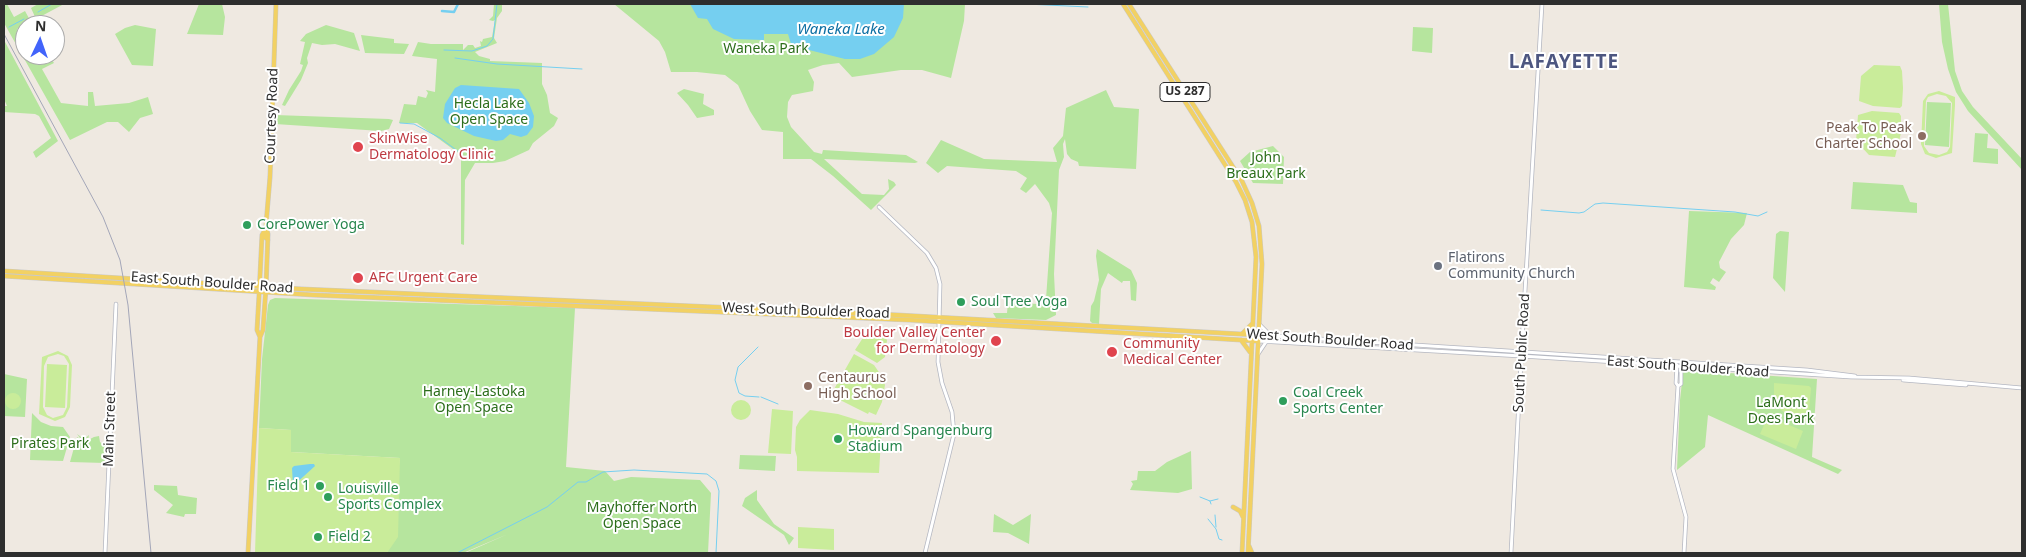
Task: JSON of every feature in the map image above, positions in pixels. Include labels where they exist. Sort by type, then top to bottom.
[{"type":"main road","name":"Courtesy Road","points":[[248,553],[260,337],[266,287],[268,240],[265,237],[276,4]]},
{"type":"main road","name":"US 287","points":[[1123,4],[1232,175],[1245,200],[1252,222],[1256,242],[1242,553]]},
{"type":"main road","name":"US 287","points":[[1129,4],[1242,181],[1256,212],[1261,241],[1259,324],[1248,541],[1250,553]]},
{"type":"main road","name":"Courtesy Road","points":[[260,337],[257,330],[262,235],[266,228]]},
{"type":"main road","name":"East South Boulder Road","points":[[4,271],[420,296]]},
{"type":"main road","name":"East South Boulder Road","points":[[4,276],[259,293],[420,296]]},
{"type":"main road","points":[[249,286],[260,277]]},
{"type":"main road","points":[[266,277],[277,288]]},
{"type":"main road","name":"West South Boulder Road","points":[[420,296],[1258,335]]},
{"type":"main road","name":"West South Boulder Road","points":[[939,320],[1258,341]]},
{"type":"main road","points":[[1242,334],[1253,323]]},
{"type":"main road","points":[[1241,340],[1251,353]]},
{"type":"main road","points":[[1244,497],[1241,504],[1234,508],[1240,512],[1244,520]]},
{"type":"main road","points":[[1244,508],[1249,517]]},
{"type":"street","name":"South Public Road","points":[[1511,553],[1542,4]]},
{"type":"street","points":[[879,207],[918,243],[932,260],[940,284],[938,362],[942,383],[952,412],[954,434],[925,553]]},
{"type":"street","name":"Main Street","points":[[105,553],[116,304]]},
{"type":"street","points":[[1259,324],[1270,336]]},
{"type":"street","name":"West South Boulder Road","points":[[1258,335],[1521,354]]},
{"type":"street","name":"West South Boulder Road","points":[[1258,341],[1521,354]]},
{"type":"street","points":[[1257,354],[1266,342]]},
{"type":"street","name":"East South Boulder Road","points":[[1521,354],[1807,370],[1856,376],[2022,388]]},
{"type":"street","points":[[1679,364],[1676,383],[1678,386],[1673,469],[1686,517],[1684,553]]},
{"type":"green space","points":[[4,4],[7,4],[15,16],[15,42],[4,23]]},
{"type":"green space","points":[[38,4],[64,4],[43,15],[34,15],[31,8]]},
{"type":"green space","points":[[199,4],[222,4],[225,17],[223,35],[187,34]]},
{"type":"green space","name":"Hecla Lake Open Space","points":[[494,4],[502,4],[502,11],[497,18],[494,38],[497,43],[475,52],[479,56],[490,59],[490,61],[542,63],[542,84],[547,95],[550,113],[558,118],[554,126],[533,143],[529,150],[505,161],[475,163],[465,180],[464,245],[461,244],[461,155],[417,123],[399,123],[404,104],[416,105],[418,96],[426,98],[428,93],[426,90],[435,92],[437,59],[412,56],[418,42],[463,44],[463,50],[468,45],[473,45],[475,48],[481,46],[480,41],[482,42],[483,39],[492,37],[495,20],[489,20],[493,16]]},
{"type":"green space","name":"Waneka Park","points":[[614,4],[965,4],[964,21],[951,78],[922,70],[901,70],[852,77],[839,63],[823,65],[808,70],[814,82],[813,91],[792,95],[788,102],[787,117],[791,127],[814,152],[822,154],[823,150],[906,155],[918,162],[824,159],[862,194],[884,195],[889,189],[888,179],[894,182],[896,185],[871,210],[811,159],[783,159],[783,132],[762,130],[750,111],[738,85],[725,75],[671,72],[665,52],[659,41]]},
{"type":"green space","points":[[1939,4],[1948,4],[1955,71],[1962,91],[1973,107],[2022,159],[2022,170],[1968,111],[1956,92],[1948,69],[1942,42]]},
{"type":"green space","points":[[25,11],[27,15],[18,15]]},
{"type":"green space","points":[[135,25],[156,29],[153,66],[132,65],[115,34]]},
{"type":"green space","points":[[326,25],[354,33],[360,51],[335,44],[322,45],[312,43],[307,58],[308,63],[301,80],[285,106],[282,105],[303,65],[300,64],[305,42],[300,41],[306,34]]},
{"type":"green space","points":[[1413,27],[1433,28],[1432,53],[1412,51]]},
{"type":"green space","points":[[361,35],[394,39],[394,43],[409,44],[404,54],[365,53]]},
{"type":"green space","points":[[4,40],[15,61],[15,65],[17,65],[58,141],[36,158],[33,152],[51,138],[39,116],[35,114],[4,112],[4,106],[7,106],[4,99]]},
{"type":"green space","points":[[28,65],[50,65],[42,69],[61,103],[88,106],[88,92],[93,92],[95,106],[129,103],[148,97],[153,114],[140,118],[129,132],[118,122],[107,122],[70,140]]},
{"type":"green space","points":[[1874,65],[1900,66],[1903,88],[1902,106],[1900,108],[1873,106],[1859,101],[1861,76]]},
{"type":"green space","points":[[684,89],[704,94],[703,104],[714,110],[714,115],[697,118],[677,93]]},
{"type":"green space","points":[[1106,90],[1114,107],[1139,109],[1136,169],[1079,166],[1078,162],[1071,159],[1067,154],[1065,139],[1063,144],[1064,157],[1059,170],[1054,274],[1056,315],[1046,320],[996,318],[993,313],[1007,313],[1008,302],[1037,304],[1046,299],[1052,213],[1049,203],[1035,184],[1026,193],[1020,189],[1027,178],[1016,171],[947,166],[938,173],[926,163],[941,140],[984,159],[1057,162],[1053,148],[1063,136],[1066,108]]},
{"type":"green space","points":[[1939,91],[1955,97],[1952,153],[1936,158],[1925,154],[1921,144],[1923,101],[1928,94]],"holes":[[[1937,94],[1946,96],[1952,103],[1950,147],[1947,152],[1939,155],[1929,153],[1924,146],[1926,101],[1928,97]]]},
{"type":"green space","points":[[1927,102],[1951,103],[1949,147],[1925,145]]},
{"type":"green space","points":[[1872,111],[1899,113],[1901,116],[1901,133],[1895,157],[1869,155],[1856,141],[1858,115]]},
{"type":"green space","points":[[275,115],[393,120],[389,129],[381,131],[275,124]]},
{"type":"green space","points":[[1975,133],[1988,134],[1987,148],[1998,149],[1998,164],[1973,162]]},
{"type":"green space","name":"John Breaux Park","points":[[1273,146],[1284,157],[1283,184],[1253,183],[1240,161],[1250,152]]},
{"type":"green space","points":[[1853,182],[1903,185],[1910,202],[1917,203],[1917,213],[1851,209]]},
{"type":"green space","points":[[1689,211],[1747,213],[1744,225],[1731,239],[1719,262],[1720,268],[1726,272],[1719,282],[1713,278],[1710,283],[1716,287],[1715,290],[1684,287]]},
{"type":"green space","points":[[1780,231],[1789,232],[1785,292],[1773,278],[1776,234]]},
{"type":"green space","points":[[1097,249],[1131,270],[1137,283],[1136,301],[1131,300],[1130,281],[1123,281],[1122,283],[1108,273],[1101,289],[1099,324],[1090,321],[1091,306],[1099,280]]},
{"type":"green space","name":"Harney-Lastoka Open Space","points":[[275,298],[575,308],[566,467],[605,471],[614,481],[631,477],[700,480],[711,493],[708,553],[465,553],[508,534],[463,553],[387,553],[400,458],[291,452],[291,430],[259,428],[262,359],[268,305],[270,300]]},
{"type":"green space","points":[[870,327],[881,332],[887,340],[885,357],[877,363],[855,350]]},
{"type":"green space","points":[[58,351],[68,356],[72,365],[70,407],[65,417],[55,421],[39,414],[42,357]],"holes":[[[58,354],[64,356],[69,364],[67,407],[63,415],[53,418],[47,415],[43,407],[44,366],[48,357]]]},
{"type":"green space","points":[[854,354],[874,365],[883,378],[885,385],[882,402],[876,415],[869,412],[868,414],[836,398],[833,391]]},
{"type":"green space","points":[[47,364],[67,365],[65,408],[45,407]]},
{"type":"green space","name":"LaMont Does Park","points":[[1685,370],[1817,379],[1812,457],[1842,470],[1838,474],[1708,415],[1705,447],[1677,470],[1680,400]]},
{"type":"green space","points":[[4,374],[27,379],[25,417],[4,416]]},
{"type":"green space","points":[[1774,383],[1809,386],[1811,388],[1808,423],[1795,420],[1781,410],[1774,395]]},
{"type":"green space","points":[[13,393],[21,401],[13,409],[5,401]]},
{"type":"green space","points":[[737,400],[745,400],[751,406],[751,414],[745,420],[737,420],[731,414],[731,406]]},
{"type":"green space","points":[[772,409],[793,411],[791,454],[768,453]]},
{"type":"green space","name":"Howard Spangenburg Stadium","points":[[810,410],[838,414],[864,422],[882,423],[879,473],[797,471],[795,450],[796,427]]},
{"type":"green space","name":"Pirates Park","points":[[32,413],[41,422],[51,426],[63,427],[70,437],[63,461],[30,460]]},
{"type":"green space","points":[[1768,416],[1803,431],[1796,449],[1760,434]]},
{"type":"green space","name":"Louisville Sports Complex","points":[[259,428],[291,430],[291,452],[400,458],[398,537],[387,553],[255,553]]},
{"type":"green space","points":[[77,434],[84,439],[89,435],[88,440],[99,436],[100,442],[106,447],[105,463],[70,462],[77,437],[84,441],[87,440],[80,438]]},
{"type":"green space","points":[[1191,451],[1192,489],[1178,493],[1130,490],[1133,484],[1131,481],[1137,480],[1138,471],[1155,471],[1167,462]]},
{"type":"green space","points":[[740,455],[776,456],[775,471],[739,469]]},
{"type":"green space","points":[[154,485],[177,486],[178,495],[197,498],[196,514],[185,514],[184,517],[166,513],[173,505],[154,490]]},
{"type":"green space","points":[[757,490],[757,500],[774,524],[794,538],[789,545],[784,535],[742,506],[745,498]]},
{"type":"green space","points":[[994,514],[1013,525],[1031,514],[1029,544],[1008,533],[993,532]]},
{"type":"green space","points":[[798,527],[834,529],[834,550],[798,548]]},
{"type":"water","name":"Waneka Lake","points":[[690,4],[904,4],[903,18],[894,37],[874,54],[860,59],[845,59],[791,44],[788,34],[764,34],[764,40],[734,39],[713,29],[707,19],[698,18]]},
{"type":"water","points":[[461,85],[519,89],[529,103],[534,116],[533,127],[527,135],[521,137],[510,134],[503,140],[496,141],[474,136],[447,123],[443,118],[445,104],[455,88]]},
{"type":"water","points":[[310,464],[315,466],[293,486],[292,468],[294,466]]},
{"type":"waterway","points":[[38,12],[52,4]]},
{"type":"waterway","points":[[442,11],[454,12],[458,4]]},
{"type":"waterway","points":[[444,50],[472,51],[487,46],[493,39],[497,4]]},
{"type":"waterway","points":[[1026,4],[1088,7]]},
{"type":"waterway","points":[[9,27],[15,24]]},
{"type":"waterway","points":[[455,58],[497,64],[582,69]]},
{"type":"waterway","points":[[400,123],[414,124],[440,138],[463,155]]},
{"type":"waterway","points":[[1541,210],[1579,213],[1584,212],[1595,204],[1603,203],[1735,212],[1758,216],[1767,212]]},
{"type":"waterway","points":[[758,347],[738,367],[735,380],[739,393],[745,396],[759,397]]},
{"type":"waterway","points":[[761,397],[778,404]]},
{"type":"waterway","points":[[457,553],[547,507],[578,482],[586,482],[603,472],[634,470],[707,474],[716,481],[719,491],[716,553]]},
{"type":"waterway","points":[[1200,497],[1210,501],[1211,504]]},
{"type":"waterway","points":[[1210,501],[1218,499]]},
{"type":"waterway","points":[[1215,515],[1216,527]]},
{"type":"waterway","points":[[1208,519],[1216,529],[1219,539],[1222,540]]},
{"type":"railway","points":[[4,34],[103,217],[120,260],[128,305],[151,553]]},
{"type":"place","name":"Peak To Peak Charter School","points":[[1922,136]]},
{"type":"place","name":"SkinWise Dermatology Clinic","points":[[358,147]]},
{"type":"place","name":"CorePower Yoga","points":[[247,225]]},
{"type":"place","name":"Flatirons Community Church","points":[[1438,266]]},
{"type":"place","name":"AFC Urgent Care","points":[[358,278]]},
{"type":"place","name":"Soul Tree Yoga","points":[[961,302]]},
{"type":"place","name":"Boulder Valley Center for Dermatology","points":[[996,341]]},
{"type":"place","name":"Community Medical Center","points":[[1112,352]]},
{"type":"place","name":"Centaurus High School","points":[[808,386]]},
{"type":"place","name":"Coal Creek Sports Center","points":[[1283,401]]},
{"type":"place","name":"Howard Spangenburg Stadium","points":[[838,439]]},
{"type":"place","name":"Field 1","points":[[320,486]]},
{"type":"place","name":"Louisville Sports Complex","points":[[328,497]]},
{"type":"place","name":"Field 2","points":[[318,537]]},
{"type":"district","name":"LAFAYETTE","points":[[1564,63]]},
{"type":"park label","name":"Mayhoffer North Open Space","points":[[642,516]]}]
